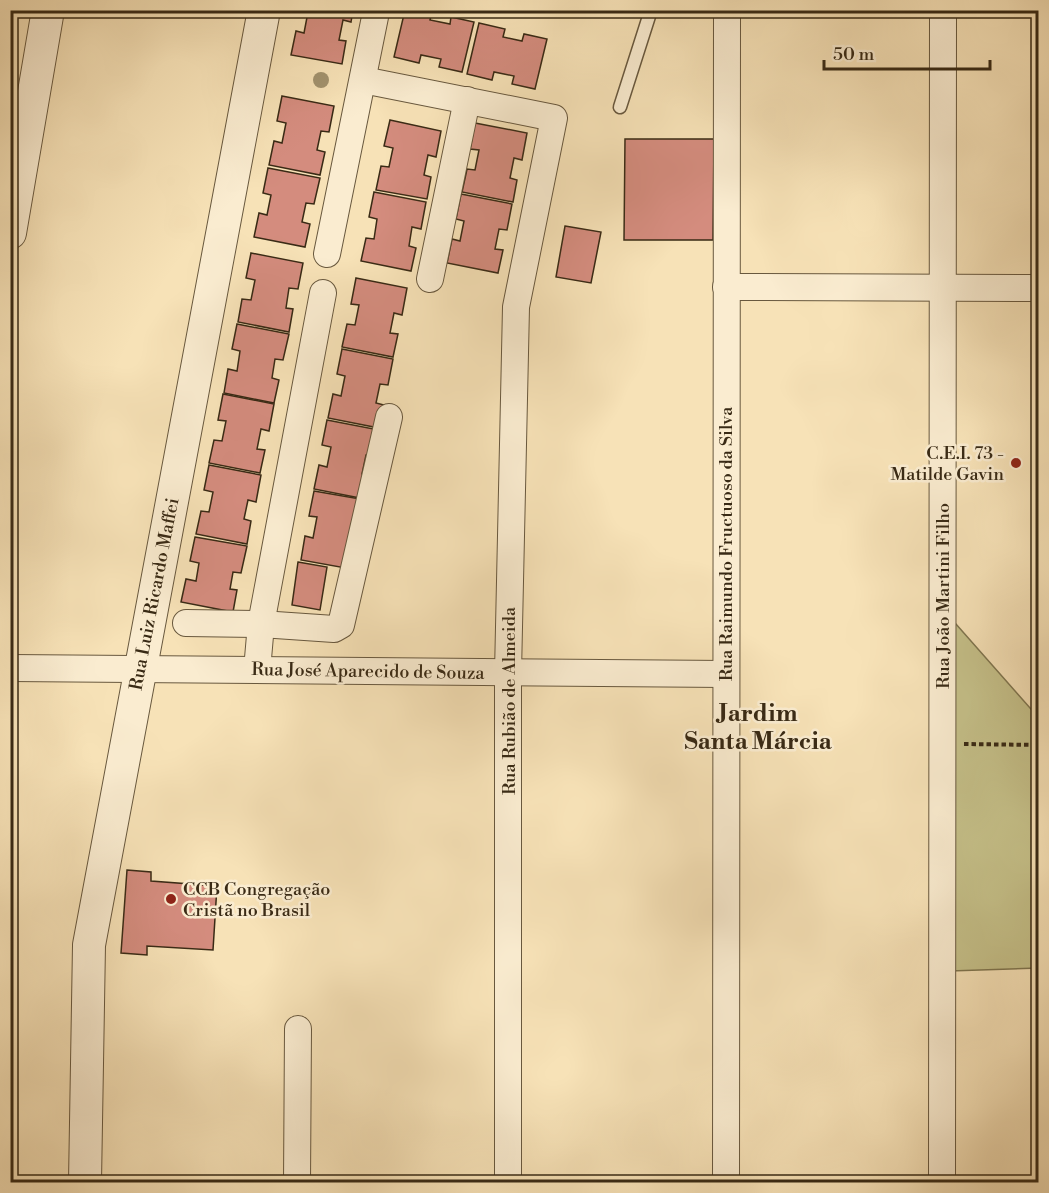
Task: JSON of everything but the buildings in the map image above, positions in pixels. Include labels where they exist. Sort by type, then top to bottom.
[{"type":"street","points":[[10,233],[48,10]]},
{"type":"street","name":"Rua Luiz Ricardo Maffei","points":[[85,1182],[89,945],[264,10]]},
{"type":"street","name":"Rua João Martini Filho","points":[[942,1182],[943,10]]},
{"type":"street","name":"Rua Raimundo Fructuoso da Silva","points":[[726,1182],[727,13]]},
{"type":"street","points":[[327,254],[375,17]]},
{"type":"street","points":[[363,80],[467,100],[430,279]]},
{"type":"street","name":"Rua Rubião de Almeida","points":[[467,100],[554,118],[531,221],[516,307],[508,673],[508,1182]]},
{"type":"street","points":[[726,287],[1038,288]]},
{"type":"street","points":[[257,670],[261,624],[323,293]]},
{"type":"street","points":[[186,623],[261,624],[334,629],[341,625],[389,417]]},
{"type":"street","name":"Rua José Aparecido de Souza","points":[[10,668],[726,675]]},
{"type":"street","points":[[297,1182],[298,1029]]},
{"type":"lane","points":[[620,107],[651,10]]},
{"type":"path","points":[[942,744],[1038,745]]},
{"type":"shaded area","points":[[948,615],[1038,717],[1038,968],[950,971]]},
{"type":"place","name":"C.E.I. 73 - Matilde Gavin","points":[[1016,463]]},
{"type":"place","name":"CCB Congregação Cristã no Brasil","points":[[171,899]]},
{"type":"district","name":"Jardim Santa Márcia","points":[[758,727]]}]
